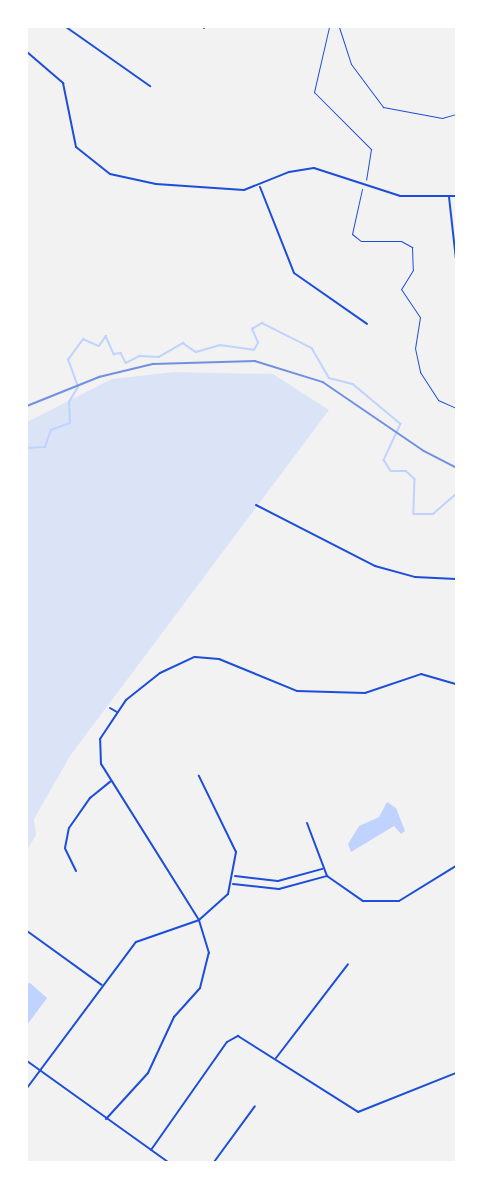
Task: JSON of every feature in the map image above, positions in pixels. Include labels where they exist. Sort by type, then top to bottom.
[{"type":"street","points":[[66,27],[150,86]]},
{"type":"street","points":[[27,52],[60,76],[72,140],[98,169],[156,184],[260,187],[289,172],[315,168],[363,186],[400,196],[456,196]]},
{"type":"street","points":[[260,187],[294,273],[367,324]]},
{"type":"street","points":[[449,197],[456,260]]},
{"type":"street","points":[[256,505],[375,566],[415,577],[456,579]]},
{"type":"street","points":[[106,1119],[148,1073],[174,1017],[200,988],[209,953],[200,920],[110,782],[99,751],[117,712],[138,687],[195,657],[219,659],[297,691],[365,693],[421,674],[456,684]]},
{"type":"street","points":[[110,708],[117,712]]},
{"type":"street","points":[[27,1088],[136,942],[200,920],[222,903],[233,884],[235,876],[233,840],[200,776]]},
{"type":"street","points":[[76,871],[65,848],[69,828],[90,798],[110,782]]},
{"type":"street","points":[[308,823],[322,869],[353,898],[387,904],[410,896],[456,866]]},
{"type":"street","points":[[235,876],[278,881],[322,869]]},
{"type":"street","points":[[233,884],[279,889],[327,876]]},
{"type":"street","points":[[27,931],[102,985]]},
{"type":"street","points":[[276,1058],[348,964]]},
{"type":"street","points":[[151,1150],[232,1038],[245,1037],[358,1112],[456,1072]]},
{"type":"street","points":[[27,1061],[168,1162]]},
{"type":"street","points":[[214,1162],[255,1106]]},
{"type":"path","points":[[329,27],[313,85],[321,102],[371,149],[352,234],[361,241],[401,241],[412,247],[413,270],[401,289],[420,317],[415,348],[420,372],[438,400],[456,408]]},
{"type":"path","points":[[339,27],[351,64],[383,107],[442,118],[456,114]]},
{"type":"shaded area","points":[[174,372],[273,374],[329,410],[70,756],[34,819],[36,835],[27,850],[27,422],[112,379]]},
{"type":"water","points":[[387,802],[396,808],[405,831],[401,834],[394,826],[351,852],[348,844],[359,826],[379,817]]},
{"type":"water","points":[[30,983],[47,998],[27,1025],[27,984]]},
{"type":"waterway","points":[[27,448],[45,447],[51,430],[70,423],[69,402],[78,387],[68,360],[83,339],[99,346],[106,336],[114,354],[121,353],[126,363],[140,356],[159,357],[183,343],[196,352],[220,345],[254,350],[258,343],[252,329],[262,323],[312,348],[329,378],[353,384],[401,424],[384,460],[391,471],[406,471],[415,479],[414,514],[433,514],[456,494]]},
{"type":"railway","points":[[27,406],[99,377],[153,364],[255,361],[323,382],[424,451],[456,467]]}]
